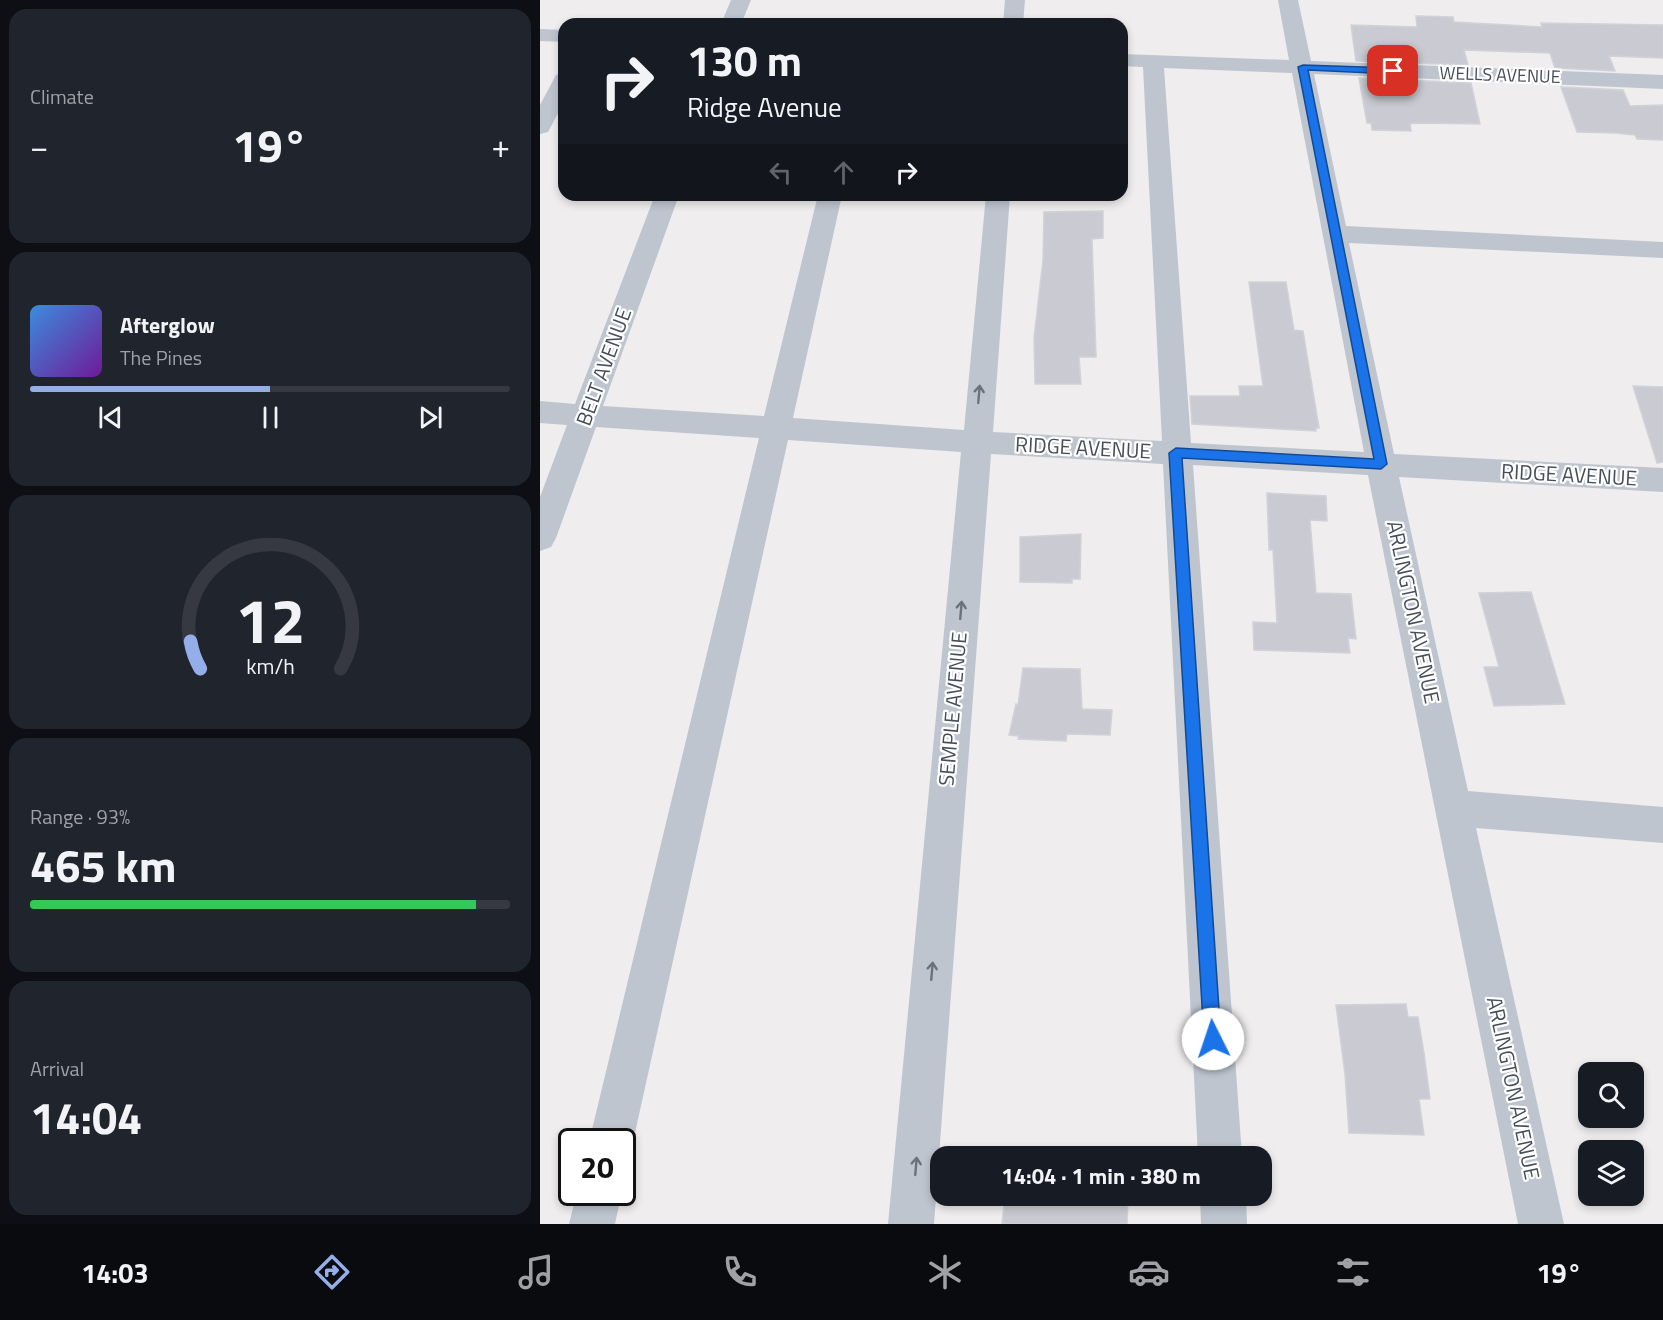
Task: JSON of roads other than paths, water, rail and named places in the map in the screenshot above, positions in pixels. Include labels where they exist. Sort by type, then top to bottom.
[{"type":"street","points":[[734,18],[741,0]]},
{"type":"street","points":[[1014,18],[1015,0]]},
{"type":"street","name":"ARLINGTON AVENUE","points":[[1288,0],[1381,464],[1541,1224]]},
{"type":"street","points":[[540,35],[558,36]]},
{"type":"street","points":[[1137,61],[1176,453],[1219,1146]]},
{"type":"street","name":"WELLS AVENUE","points":[[1137,61],[1663,82]]},
{"type":"street","points":[[540,127],[558,92]]},
{"type":"street","name":"BELT AVENUE","points":[[540,538],[665,201]]},
{"type":"street","points":[[614,1128],[829,201]]},
{"type":"street","name":"SEMPLE AVENUE","points":[[911,1224],[975,442],[997,201]]},
{"type":"street","points":[[1336,234],[1663,250]]},
{"type":"street","name":"RIDGE AVENUE","points":[[540,412],[975,442],[1663,480]]},
{"type":"street","points":[[1454,808],[1663,825]]},
{"type":"street","points":[[592,1224],[596,1206]]},
{"type":"street","points":[[1223,1206],[1224,1224]]}]
